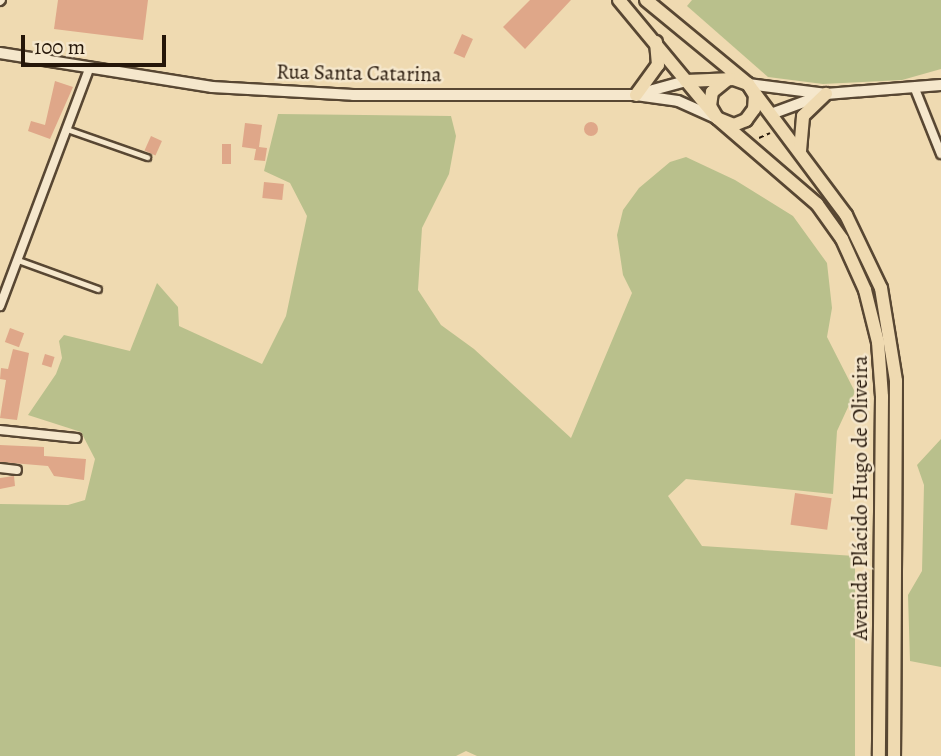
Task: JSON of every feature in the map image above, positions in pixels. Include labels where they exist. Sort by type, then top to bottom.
[{"type":"main road","name":"Avenida Plácido Hugo de Oliveira","points":[[620,0],[717,118],[831,221],[855,265],[872,311],[882,397],[879,756]]},
{"type":"main road","name":"Avenida Plácido Hugo de Oliveira","points":[[646,0],[748,84],[857,232],[881,288],[891,331],[896,411],[894,756]]},
{"type":"main road","points":[[636,95],[658,65],[656,42]]},
{"type":"main road","points":[[740,123],[754,109],[755,95],[748,84],[727,79],[716,86],[710,99],[717,118],[728,124],[740,123],[771,114]]},
{"type":"main road","name":"Rua Santa Catarina","points":[[686,81],[727,79]]},
{"type":"main road","points":[[800,152],[803,116],[825,94]]},
{"type":"street","name":"Rua Santa Catarina","points":[[0,53],[89,69],[212,86],[353,95],[636,95],[678,101],[717,118]]},
{"type":"street","points":[[0,306],[89,69]]},
{"type":"street","name":"Rua Santa Catarina","points":[[636,95],[686,81]]},
{"type":"street","points":[[748,84],[825,94],[941,85]]},
{"type":"street","points":[[915,89],[941,154]]},
{"type":"street","points":[[771,114],[825,94]]},
{"type":"street","points":[[0,430],[77,438]]},
{"type":"street","points":[[0,468],[17,470]]},
{"type":"lane","points":[[66,128],[148,157]]},
{"type":"lane","points":[[17,260],[98,289]]},
{"type":"green space","points":[[692,0],[941,0],[941,69],[902,80],[823,84],[768,77],[687,6]]},
{"type":"green space","points":[[278,114],[451,116],[456,136],[449,174],[422,228],[418,290],[441,325],[474,349],[571,438],[632,293],[623,275],[617,235],[623,210],[639,188],[670,162],[686,157],[735,180],[793,216],[827,263],[832,308],[827,337],[855,392],[837,431],[833,494],[686,479],[668,496],[702,546],[855,556],[855,756],[477,756],[466,751],[456,756],[0,756],[0,504],[68,505],[85,500],[95,459],[81,432],[28,415],[56,374],[62,358],[59,341],[64,335],[130,351],[157,283],[178,307],[179,326],[262,364],[286,316],[307,216],[290,183],[264,171]]},
{"type":"green space","points":[[941,439],[941,667],[910,661],[908,595],[922,571],[924,485],[917,465]]},
{"type":"building","points":[[58,0],[148,0],[143,40],[54,29]]},
{"type":"building","points":[[530,0],[571,0],[525,49],[503,27]]},
{"type":"building","points":[[462,34],[473,39],[464,58],[453,53]]},
{"type":"building","points":[[55,81],[73,87],[50,139],[28,131],[31,121],[45,125]]},
{"type":"building","points":[[588,122],[594,122],[598,129],[594,136],[588,136],[584,132],[584,126]]},
{"type":"building","points":[[245,123],[262,125],[259,147],[267,148],[265,161],[254,160],[256,149],[242,147]]},
{"type":"building","points":[[151,136],[162,141],[155,155],[144,151]]},
{"type":"building","points":[[222,144],[231,144],[231,164],[222,164]]},
{"type":"building","points":[[264,182],[284,184],[282,200],[262,198]]},
{"type":"building","points":[[10,328],[24,333],[19,347],[5,342]]},
{"type":"building","points":[[13,349],[29,353],[17,420],[0,418],[6,380],[0,379],[1,368],[8,369]]},
{"type":"building","points":[[45,354],[55,357],[51,367],[42,365]]},
{"type":"building","points":[[0,445],[44,447],[44,456],[86,459],[84,480],[54,476],[48,466],[0,462]]},
{"type":"building","points":[[14,476],[15,486],[0,489],[0,478]]},
{"type":"building","points":[[795,493],[832,498],[827,530],[791,525]]}]
